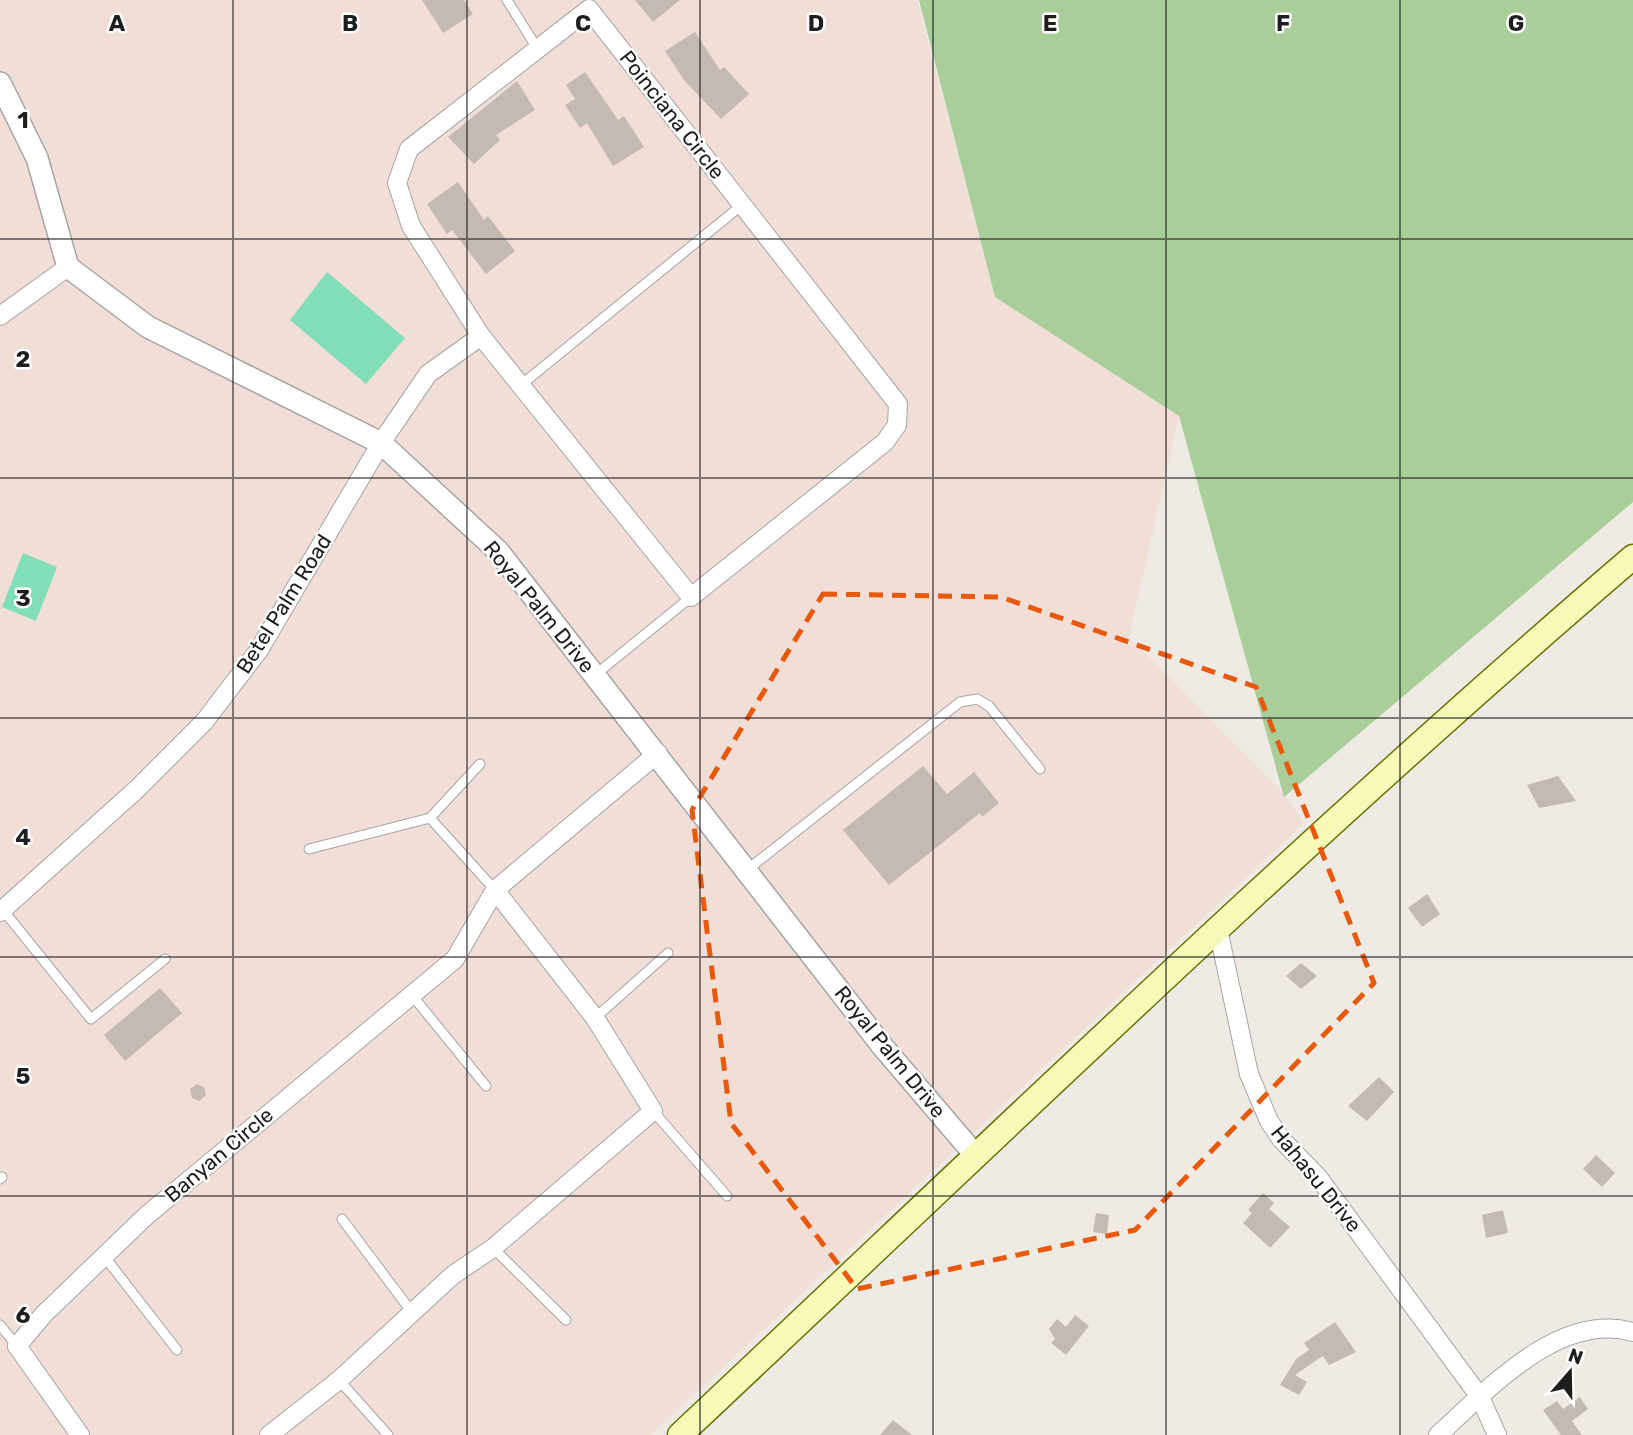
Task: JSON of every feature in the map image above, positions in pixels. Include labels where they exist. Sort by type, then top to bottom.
[{"type":"main road","points":[[680,1435],[1441,723],[1633,557]]},
{"type":"street","name":"Poinciana Circle","points":[[586,5],[898,404],[897,425],[885,442],[691,597],[481,336],[411,226],[397,183],[409,149],[537,48],[586,5]]},
{"type":"street","points":[[0,83],[37,158],[68,268],[0,316]]},
{"type":"street","name":"Royal Palm Drive","points":[[68,268],[148,327],[381,443],[498,551],[883,1046],[976,1156]]},
{"type":"street","name":"Betel Palm Road","points":[[1,911],[136,789],[204,722],[260,650],[381,443],[428,374],[481,336]]},
{"type":"street","name":"Banyan Circle","points":[[17,1346],[44,1314],[103,1255],[455,959],[495,890],[658,754]]},
{"type":"street","points":[[269,1435],[339,1380],[453,1275],[493,1248],[653,1111],[595,1018],[495,890]]},
{"type":"street","name":"Hahasu Drive","points":[[1218,929],[1250,1074],[1269,1121],[1281,1139],[1318,1177],[1480,1397],[1497,1435]]},
{"type":"street","points":[[1438,1435],[1480,1397],[1552,1341],[1595,1328],[1633,1332]]},
{"type":"street","points":[[17,1346],[80,1435]]},
{"type":"lane","points":[[507,0],[537,48]]},
{"type":"lane","points":[[522,385],[742,205]]},
{"type":"lane","points":[[595,675],[691,597]]},
{"type":"lane","points":[[746,871],[960,702],[977,699],[989,706],[1040,769]]},
{"type":"lane","points":[[309,849],[430,818],[480,764]]},
{"type":"lane","points":[[430,818],[495,890]]},
{"type":"lane","points":[[1,911],[91,1018],[165,959]]},
{"type":"lane","points":[[595,1018],[668,953]]},
{"type":"lane","points":[[411,994],[486,1086]]},
{"type":"lane","points":[[653,1111],[727,1196]]},
{"type":"lane","points":[[342,1219],[411,1311]]},
{"type":"lane","points":[[493,1248],[566,1320]]},
{"type":"lane","points":[[103,1255],[177,1350]]},
{"type":"lane","points":[[0,1325],[17,1346]]},
{"type":"lane","points":[[339,1380],[388,1435]]},
{"type":"highlighted area","points":[[823,594],[1001,597],[1256,687],[1374,983],[1135,1230],[857,1289],[731,1123],[692,810]]},
{"type":"shaded area","points":[[0,0],[917,0],[995,297],[1179,416],[1129,637],[1283,793],[1304,823],[651,1435],[0,1435]]},
{"type":"green space","points":[[919,0],[1633,0],[1633,502],[1284,797],[1179,416],[995,297]]},
{"type":"green space","points":[[327,272],[405,338],[366,384],[290,320]]},
{"type":"green space","points":[[23,553],[57,567],[36,621],[2,607]]},
{"type":"building","points":[[422,0],[464,0],[473,14],[443,33]]},
{"type":"building","points":[[635,0],[680,0],[653,22]]},
{"type":"building","points":[[695,32],[720,70],[724,67],[749,94],[721,119],[684,80],[665,51]]},
{"type":"building","points":[[585,72],[618,120],[624,116],[644,147],[613,166],[587,123],[580,128],[565,105],[575,99],[566,85]]},
{"type":"building","points":[[517,81],[535,110],[496,135],[500,140],[474,164],[448,137]]},
{"type":"building","points":[[458,182],[484,220],[488,216],[515,251],[486,274],[452,230],[447,234],[427,204]]},
{"type":"building","points":[[923,766],[947,794],[974,772],[999,803],[982,817],[980,813],[889,885],[843,830]]},
{"type":"building","points":[[1558,776],[1576,801],[1539,808],[1527,785]]},
{"type":"building","points":[[1427,894],[1440,914],[1422,927],[1408,908]]},
{"type":"building","points":[[1301,963],[1317,976],[1301,989],[1286,976]]},
{"type":"building","points":[[160,988],[182,1013],[125,1061],[104,1035]]},
{"type":"building","points":[[1379,1077],[1394,1092],[1367,1121],[1348,1106]]},
{"type":"building","points":[[197,1084],[204,1087],[206,1095],[199,1101],[192,1098],[190,1089]]},
{"type":"building","points":[[1596,1155],[1615,1173],[1602,1187],[1583,1169]]},
{"type":"building","points":[[1263,1193],[1274,1203],[1269,1209],[1290,1227],[1270,1248],[1243,1223],[1252,1213],[1248,1210]]},
{"type":"building","points":[[1503,1210],[1508,1233],[1486,1238],[1482,1215]]},
{"type":"building","points":[[1096,1213],[1109,1215],[1107,1234],[1093,1232]]},
{"type":"building","points":[[1075,1315],[1089,1326],[1066,1355],[1051,1343],[1055,1339],[1049,1329],[1057,1319],[1066,1327]]},
{"type":"building","points":[[1335,1322],[1356,1352],[1329,1365],[1323,1356],[1295,1375],[1307,1382],[1299,1395],[1280,1385],[1296,1359],[1309,1350],[1304,1343]]},
{"type":"building","points":[[1580,1397],[1588,1409],[1572,1421],[1582,1435],[1561,1435],[1543,1410],[1557,1401],[1563,1409]]},
{"type":"building","points":[[893,1420],[912,1435],[880,1435]]}]
